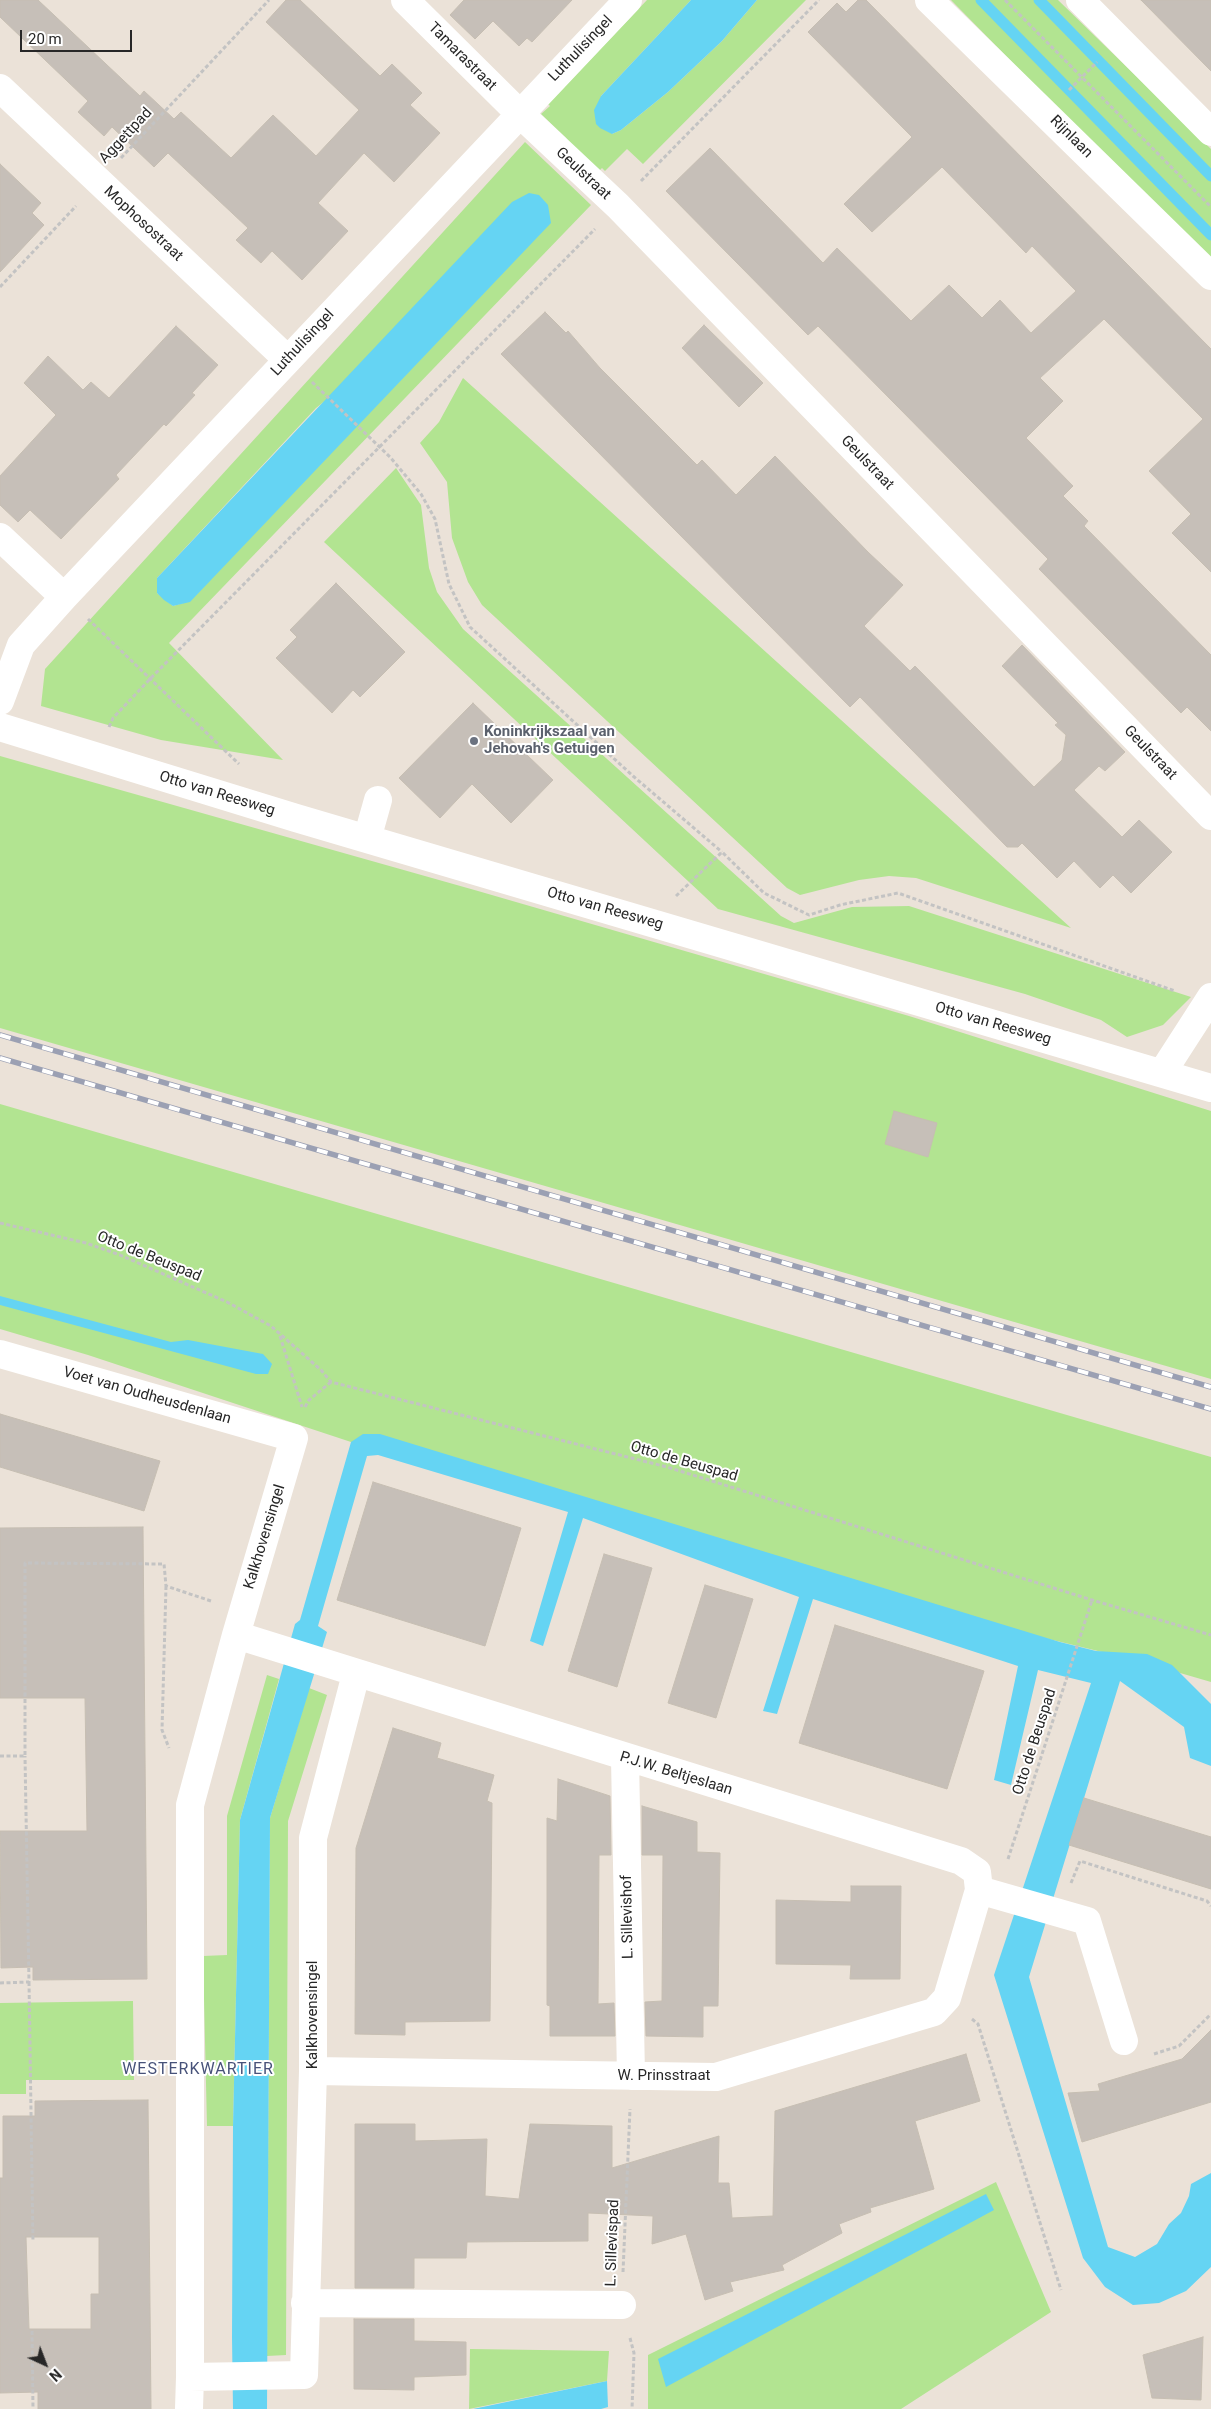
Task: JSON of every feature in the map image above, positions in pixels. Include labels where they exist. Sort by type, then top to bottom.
[{"type":"street","name":"Tamarastraat","points":[[405,0],[519,113]]},
{"type":"street","name":"Luthulisingel","points":[[0,701],[21,645],[64,596],[519,113],[628,0]]},
{"type":"street","name":"Rijnlaan","points":[[929,0],[1211,276]]},
{"type":"street","points":[[1080,0],[1211,132]]},
{"type":"street","name":"Mophosostraat","points":[[0,88],[288,360]]},
{"type":"street","name":"Geulstraat","points":[[519,113],[618,206],[1211,816]]},
{"type":"street","points":[[0,538],[64,596]]},
{"type":"street","name":"Otto van Reesweg","points":[[0,727],[367,839],[1211,1088]]},
{"type":"street","points":[[367,839],[378,800]]},
{"type":"street","points":[[1162,1073],[1208,1000]]},
{"type":"street","name":"Voet van Oudheusdenlaan","points":[[0,1354],[294,1438]]},
{"type":"street","name":"Kalkhovensingel","points":[[189,2409],[190,1805],[239,1623],[294,1438]]},
{"type":"street","points":[[239,1623],[262,1643],[347,1671]]},
{"type":"street","name":"Kalkhovensingel","points":[[190,2377],[304,2375],[313,2071],[313,1838],[347,1671]]},
{"type":"street","name":"P.J.W. Beltjeslaan","points":[[347,1671],[961,1861],[978,1881],[1007,1899],[1087,1921],[1124,2041]]},
{"type":"street","name":"L. Sillevishof","points":[[625,1758],[631,2076]]},
{"type":"street","points":[[947,1998],[978,1881]]},
{"type":"street","name":"W. Prinsstraat","points":[[313,2071],[716,2078],[934,2012],[947,1998]]},
{"type":"street","points":[[305,2303],[622,2305]]},
{"type":"path","name":"Aggettpad","points":[[0,287],[269,0]]},
{"type":"path","points":[[96,757],[113,718],[150,679],[819,0]]},
{"type":"path","points":[[1005,0],[1083,76],[1211,207]]},
{"type":"path","points":[[1062,97],[1101,58]]},
{"type":"path","points":[[288,360],[379,446],[421,494],[435,519],[449,584],[470,627],[633,776],[722,852],[764,892],[809,915],[840,905],[898,893],[1208,1000]]},
{"type":"path","points":[[64,596],[240,765]]},
{"type":"path","points":[[648,922],[722,852]]},
{"type":"path","name":"Otto de Beuspad","points":[[0,1223],[86,1243],[120,1254],[227,1302],[271,1326],[280,1336],[300,1350],[331,1382],[667,1467],[1092,1600],[1211,1635]]},
{"type":"path","points":[[280,1336],[303,1409]]},
{"type":"path","points":[[33,2242],[25,1756],[25,1563],[164,1564],[166,1586],[162,1730],[172,1755]]},
{"type":"path","points":[[166,1586],[239,1623]]},
{"type":"path","name":"Otto de Beuspad","points":[[978,1881],[1008,1860],[1092,1600]]},
{"type":"path","points":[[0,1756],[25,1756]]},
{"type":"path","points":[[1058,1913],[1080,1861],[1207,1902],[1211,1906]]},
{"type":"path","points":[[0,1982],[29,1982]]},
{"type":"path","points":[[947,1998],[978,2024],[1061,2290]]},
{"type":"path","points":[[1124,2041],[1131,2062],[1179,2046],[1211,2014]]},
{"type":"path","name":"L. Sillevispad","points":[[631,2076],[622,2305],[634,2353],[632,2409]]},
{"type":"path","points":[[32,2331],[33,2409]]},
{"type":"green space","points":[[647,0],[691,0],[601,96],[612,134],[621,130],[668,92],[722,41],[757,0],[806,0],[643,164],[627,149],[605,171],[602,168],[595,175],[565,137],[541,114],[550,106],[548,104]]},
{"type":"green space","points":[[951,0],[1058,0],[1211,149],[1211,265]]},
{"type":"green space","points":[[525,142],[591,205],[169,643],[283,760],[161,740],[41,706],[45,669]],"holes":[[[550,223],[190,601],[173,606],[157,593],[157,578],[316,408]]]},
{"type":"green space","points":[[463,378],[1071,928],[916,878],[889,876],[859,880],[800,895],[787,888],[482,605],[468,582],[452,538],[447,482],[420,443],[439,422]]},
{"type":"green space","points":[[396,468],[421,505],[429,568],[437,592],[463,629],[781,916],[794,923],[852,907],[909,906],[1191,997],[1163,1025],[1127,1037],[1101,1020],[1025,994],[718,909],[324,542]]},
{"type":"green space","points":[[0,756],[478,891],[909,1016],[1211,1111],[1211,1379],[0,1028]]},
{"type":"green space","points":[[0,1104],[1211,1457],[1211,1682],[1139,1661],[987,1624],[381,1445],[351,1442],[88,1355],[0,1329]]},
{"type":"green space","points":[[267,1675],[279,1679],[240,1820],[233,2126],[207,2126],[203,1956],[227,1955],[227,1816]]},
{"type":"green space","points":[[309,1688],[327,1695],[288,1821],[286,2355],[267,2356],[270,1818]]},
{"type":"green space","points":[[133,2001],[134,2080],[26,2080],[26,2094],[0,2094],[0,2003]]},
{"type":"green space","points":[[996,2182],[1051,2312],[901,2409],[648,2409],[648,2355]]},
{"type":"green space","points":[[470,2349],[609,2351],[607,2381],[469,2409]]},
{"type":"water","points":[[691,0],[757,0],[722,41],[668,92],[621,130],[612,134],[600,128],[596,124],[594,110],[601,96]]},
{"type":"water","points":[[529,193],[539,195],[548,205],[551,223],[190,602],[173,606],[164,600],[157,593],[157,578],[512,202]]},
{"type":"water","points":[[0,1296],[171,1342],[188,1340],[263,1354],[272,1364],[268,1374],[256,1374],[0,1305]]},
{"type":"water","points":[[363,1434],[380,1434],[1060,1642],[1096,1651],[1147,1654],[1172,1665],[1211,1704],[1211,1766],[1190,1758],[1184,1727],[1120,1681],[1029,1977],[1108,2247],[1135,2257],[1157,2244],[1169,2224],[1181,2213],[1189,2196],[1191,2184],[1211,2173],[1211,2267],[1186,2291],[1159,2303],[1133,2305],[1105,2287],[1083,2258],[994,1975],[1091,1683],[1038,1670],[1011,1785],[994,1780],[1018,1666],[813,1599],[777,1714],[763,1711],[799,1597],[583,1518],[543,1646],[530,1641],[568,1512],[378,1455],[367,1456],[318,1626],[327,1632],[270,1818],[267,2409],[233,2409],[233,2126],[240,1820],[295,1624],[300,1620],[351,1442]]},
{"type":"water","points":[[986,2194],[994,2210],[666,2387],[658,2359]]},
{"type":"water","points":[[607,2381],[608,2407],[601,2409],[473,2409]]},
{"type":"building","points":[[0,0],[38,0],[140,96],[144,91],[174,119],[181,112],[231,158],[273,115],[316,156],[359,110],[266,22],[286,0],[300,0],[380,76],[392,64],[422,93],[410,105],[440,133],[394,182],[364,153],[318,203],[348,231],[302,280],[272,251],[261,263],[236,240],[248,228],[168,153],[154,167],[112,127],[104,136],[78,112],[88,101],[0,17]]},
{"type":"building","points":[[464,0],[572,0],[532,42],[527,38],[519,46],[493,21],[475,39],[450,15]]},
{"type":"building","points":[[858,0],[866,0],[1211,349],[1211,572],[1172,533],[1191,514],[1149,471],[1203,419],[1104,319],[1040,378],[1063,401],[1026,438],[1073,486],[1063,496],[1088,521],[1084,526],[1211,655],[1211,731],[1187,707],[1181,713],[1039,569],[1048,559],[818,326],[808,335],[666,191],[710,148],[823,263],[837,248],[911,321],[949,285],[982,318],[1000,300],[1031,333],[1076,291],[1032,246],[1026,253],[942,167],[872,232],[844,204],[912,137],[808,32],[837,3],[846,12]]},
{"type":"building","points":[[1141,0],[1211,0],[1211,71]]},
{"type":"building","points":[[0,164],[41,203],[32,213],[44,225],[0,272]]},
{"type":"building","points":[[545,312],[566,333],[568,331],[600,368],[697,465],[702,460],[736,495],[775,456],[868,552],[903,585],[864,626],[910,671],[915,666],[1034,787],[1062,760],[1066,735],[1055,725],[1058,723],[1002,666],[1022,645],[1125,752],[1105,771],[1099,766],[1074,790],[1122,837],[1139,820],[1172,852],[1131,893],[1113,875],[1100,888],[1074,861],[1057,878],[1022,843],[1018,847],[1007,847],[860,697],[850,707],[501,354]]},
{"type":"building","points":[[704,325],[763,383],[739,407],[682,348]]},
{"type":"building","points":[[176,326],[218,365],[192,393],[195,395],[166,426],[164,424],[116,475],[119,479],[61,539],[30,510],[18,522],[0,505],[0,476],[56,415],[24,383],[48,356],[83,390],[91,382],[109,398]]},
{"type":"building","points":[[336,583],[405,652],[360,697],[353,690],[332,713],[276,658],[297,637],[290,630]]},
{"type":"building","name":"Koninkrijkszaal van Jehovah's Getuigen","points":[[473,703],[553,780],[511,823],[472,784],[440,818],[399,778]]},
{"type":"building","points":[[894,1111],[937,1123],[928,1157],[885,1144]]},
{"type":"building","points":[[0,1414],[160,1461],[144,1511],[0,1467]]},
{"type":"building","points":[[373,1482],[521,1528],[485,1646],[337,1600]]},
{"type":"building","points":[[143,1527],[147,1979],[33,1980],[33,1967],[1,1968],[0,1831],[87,1831],[85,1698],[0,1698],[0,1528]]},
{"type":"building","points":[[604,1554],[652,1568],[617,1687],[568,1671]]},
{"type":"building","points":[[705,1585],[753,1599],[716,1718],[668,1703]]},
{"type":"building","points":[[835,1625],[984,1671],[947,1789],[799,1743]]},
{"type":"building","points":[[393,1728],[441,1743],[437,1758],[494,1775],[487,1801],[492,1803],[490,2021],[405,2022],[405,2035],[355,2034],[356,1848]]},
{"type":"building","points":[[558,1779],[610,1796],[611,1855],[599,1855],[598,2004],[614,2003],[615,2036],[550,2036],[550,2006],[547,2005],[547,1818],[557,1821]]},
{"type":"building","points":[[1084,1798],[1211,1837],[1211,1889],[1069,1845]]},
{"type":"building","points":[[642,1806],[697,1822],[697,1852],[720,1853],[718,2006],[703,2006],[703,2037],[646,2036],[645,2002],[662,2001],[663,1855],[642,1855]]},
{"type":"building","points":[[851,1886],[901,1886],[900,1979],[850,1979],[851,1965],[776,1964],[776,1900],[851,1902]]},
{"type":"building","points":[[1211,2030],[1211,2102],[1082,2142],[1068,2093],[1100,2091],[1098,2084],[1182,2059]]},
{"type":"building","points":[[966,2054],[980,2101],[915,2121],[934,2189],[870,2208],[871,2212],[839,2224],[842,2233],[782,2265],[784,2270],[730,2282],[733,2291],[705,2300],[686,2234],[652,2244],[653,2216],[588,2213],[588,2241],[467,2242],[466,2258],[414,2258],[414,2288],[355,2288],[355,2124],[415,2124],[415,2141],[487,2139],[485,2196],[519,2199],[530,2124],[612,2126],[612,2168],[719,2136],[718,2183],[729,2183],[732,2218],[773,2216],[775,2111]]},
{"type":"building","points":[[148,2100],[151,2409],[38,2409],[38,2392],[0,2393],[0,2178],[3,2178],[3,2116],[35,2116],[35,2101]],"holes":[[[26,2237],[99,2237],[99,2294],[91,2294],[91,2329],[29,2329]]]},
{"type":"building","points":[[354,2319],[414,2319],[414,2341],[466,2342],[466,2375],[414,2377],[414,2390],[354,2389]]},
{"type":"building","points":[[1203,2337],[1201,2400],[1152,2398],[1143,2355]]},
{"type":"waterway","points":[[981,0],[1211,235]]},
{"type":"waterway","points":[[1039,0],[1211,176]]},
{"type":"railway","points":[[0,1035],[1211,1387]]},
{"type":"railway","points":[[0,1058],[1211,1409]]},
{"type":"place","name":"Koninkrijkszaal van Jehovah's Getuigen","points":[[474,741]]},
{"type":"district","name":"WESTERKWARTIER","points":[[198,2070]]}]
